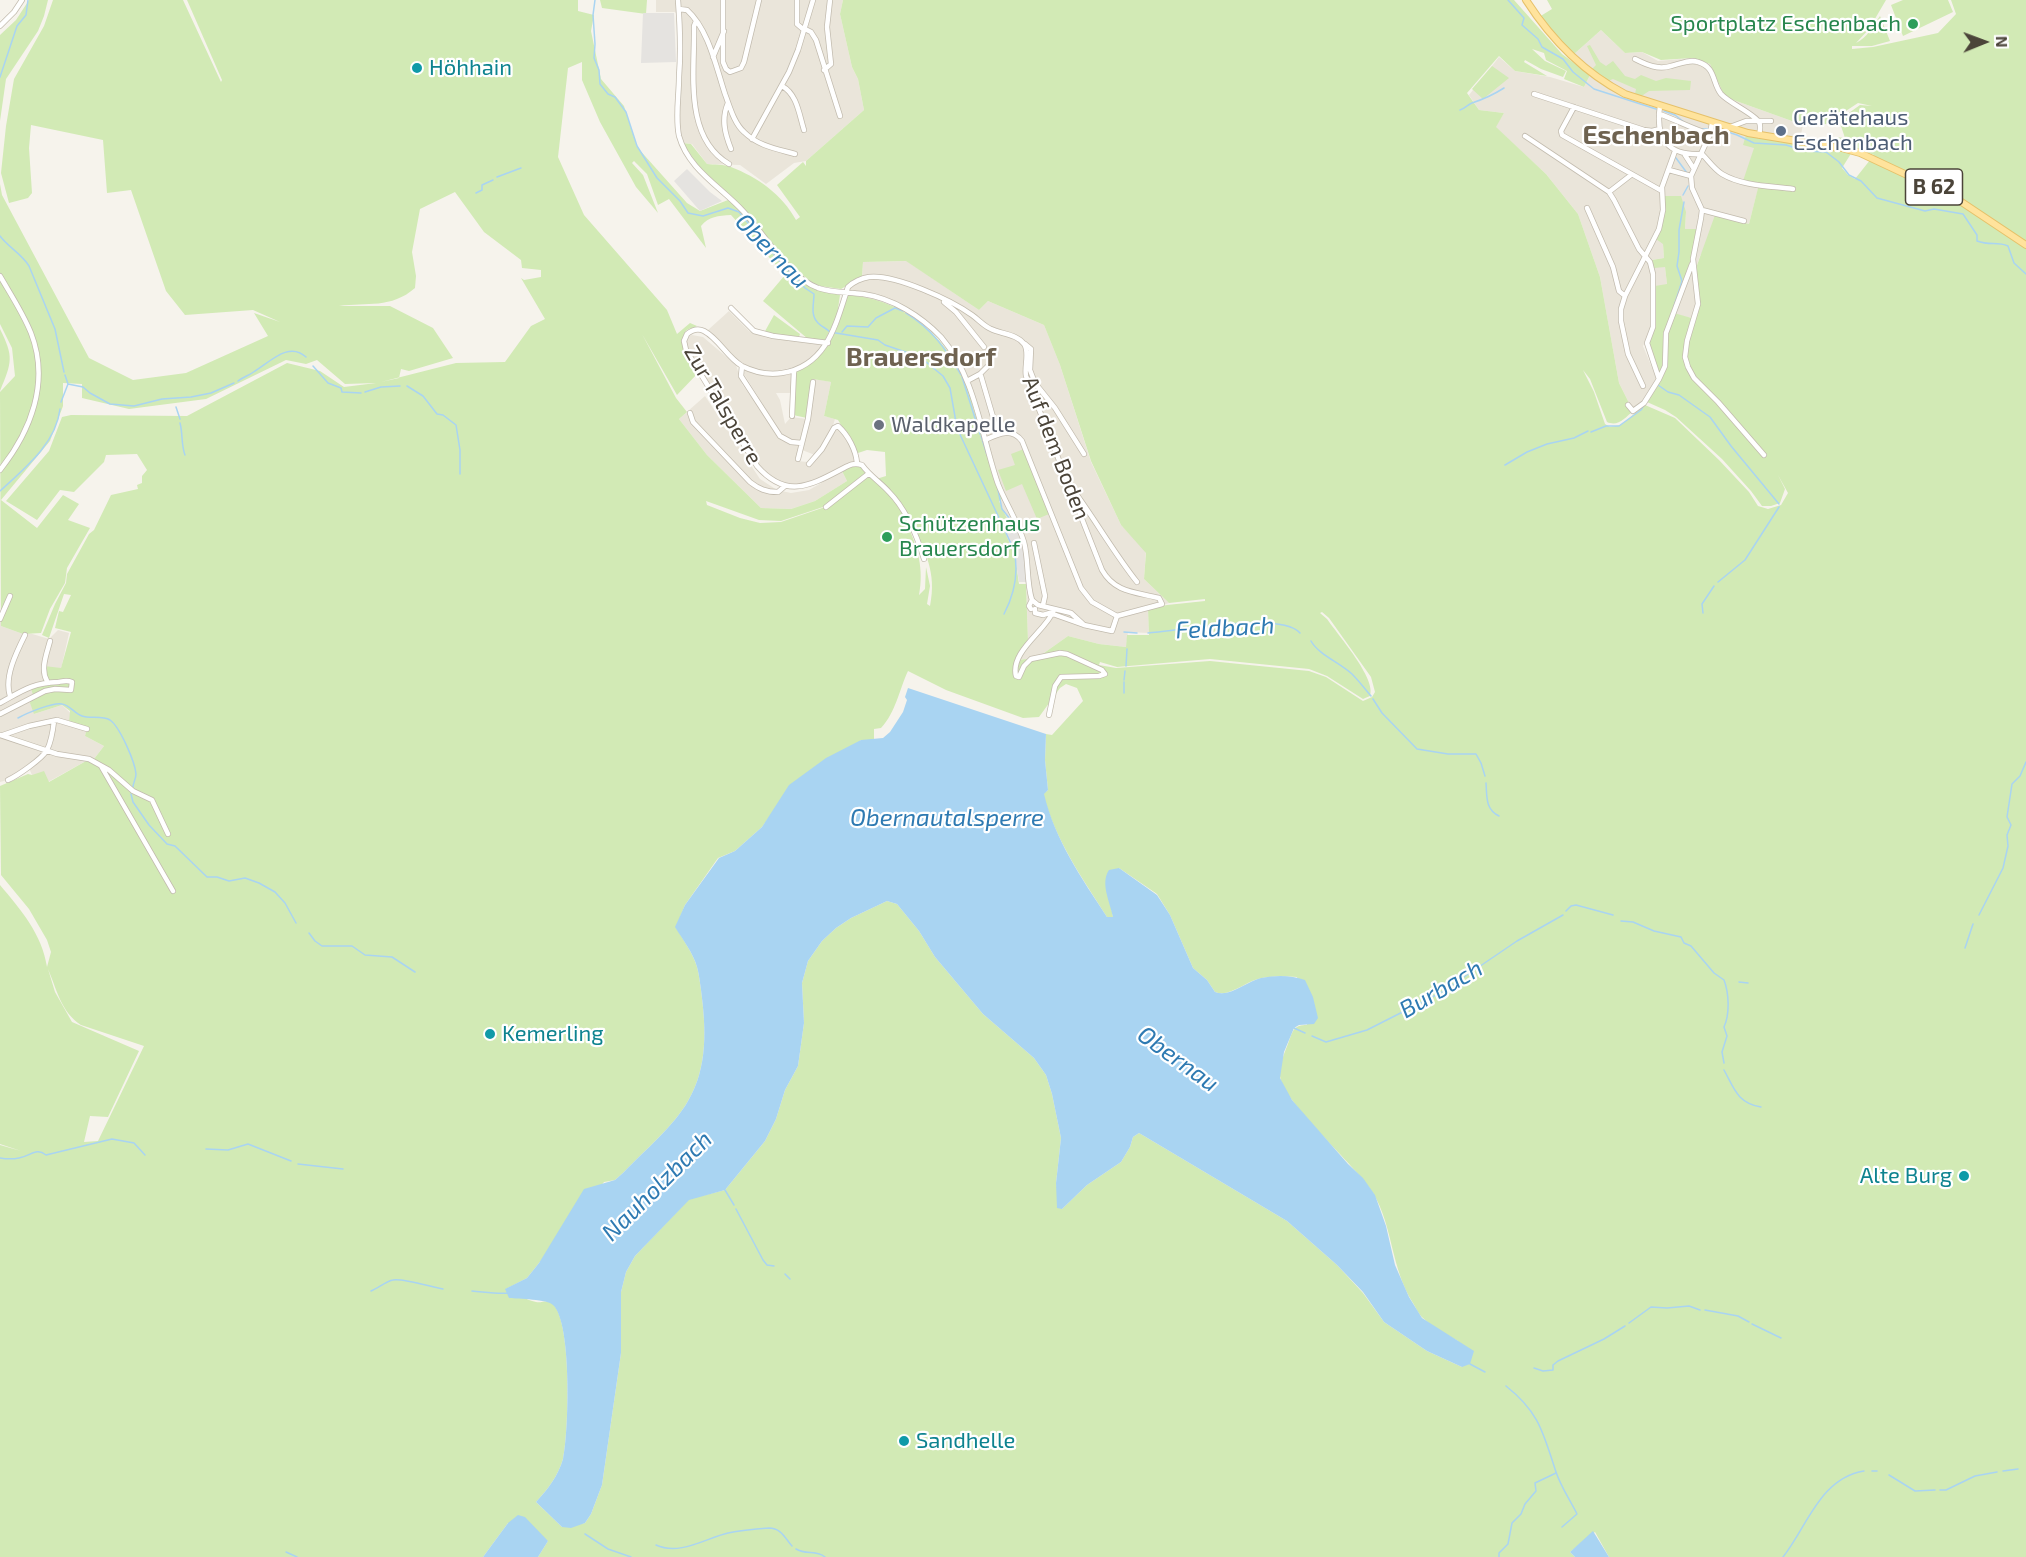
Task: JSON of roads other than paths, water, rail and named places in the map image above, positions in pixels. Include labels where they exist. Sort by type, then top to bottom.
[{"type":"main road","name":"B 62","points":[[1526,0],[1541,24],[1567,52],[1625,94],[1660,106],[1711,129],[1729,128],[1815,146],[1851,149],[1954,197],[2026,244]]},
{"type":"street","points":[[0,26],[22,0]]},
{"type":"street","points":[[678,0],[681,34],[678,124],[681,141],[687,154],[699,170],[743,211],[789,267],[814,286],[834,292],[876,297],[898,306],[920,319],[941,338],[967,381],[999,485],[1024,542],[1027,583],[1036,607],[1035,613],[1040,615],[1053,612],[1071,613],[1084,625]]},
{"type":"street","points":[[723,0],[723,62],[730,72],[741,68],[759,0]]},
{"type":"street","points":[[797,0],[796,24],[811,32],[816,39],[840,116]]},
{"type":"street","points":[[752,139],[782,86],[798,50],[813,0]]},
{"type":"street","points":[[825,70],[831,64],[827,27],[830,0]]},
{"type":"street","points":[[679,9],[687,9],[696,21],[713,57],[728,103],[739,126],[752,139],[795,154]]},
{"type":"street","points":[[696,21],[694,26],[694,99],[697,115],[710,145],[722,160],[729,164]]},
{"type":"street","points":[[713,57],[724,31]]},
{"type":"street","points":[[1635,59],[1660,67],[1692,60],[1703,63],[1712,73],[1718,90],[1757,120],[1760,127],[1759,136]]},
{"type":"street","points":[[782,86],[793,96],[804,130]]},
{"type":"street","points":[[1534,94],[1644,130],[1659,129]]},
{"type":"street","points":[[728,103],[724,124],[730,149]]},
{"type":"street","points":[[1660,106],[1659,129],[1675,151],[1685,155],[1702,154]]},
{"type":"street","points":[[1574,107],[1561,131],[1562,135],[1662,191]]},
{"type":"street","points":[[1628,405],[1633,411],[1640,407],[1665,366],[1666,333],[1700,235],[1702,210],[1692,188],[1691,176],[1711,129],[1687,127],[1673,118],[1659,114]]},
{"type":"street","points":[[1729,128],[1743,121],[1771,121]]},
{"type":"street","points":[[1525,136],[1609,192],[1639,249],[1650,262],[1653,282],[1653,327],[1647,342],[1659,379]]},
{"type":"street","points":[[1643,386],[1631,364],[1624,339],[1621,309],[1625,296],[1659,229],[1662,217],[1662,191],[1675,151]]},
{"type":"street","points":[[1702,154],[1719,172],[1728,177],[1745,182],[1793,189]]},
{"type":"street","points":[[1685,155],[1694,169]]},
{"type":"street","points":[[1670,170],[1691,176]]},
{"type":"street","points":[[1609,192],[1631,175]]},
{"type":"street","points":[[1587,208],[1613,267],[1619,291],[1625,296]]},
{"type":"street","points":[[1702,210],[1744,221]]},
{"type":"street","points":[[1693,259],[1698,304],[1685,350],[1688,368],[1764,455]]},
{"type":"street","points":[[0,276],[31,333],[39,360],[40,382],[27,428],[16,449],[0,470]]},
{"type":"street","name":"Auf dem Boden","points":[[846,293],[852,283],[868,277],[908,285],[938,297],[972,315],[988,328],[1014,337],[1024,344],[1026,376],[1107,578],[1117,587],[1159,598],[1162,604],[1117,616]]},
{"type":"street","name":"Zur Talsperre","points":[[785,486],[774,482],[757,466],[687,350],[686,336],[692,331],[703,331],[742,366],[765,373],[794,370],[815,358],[828,343],[846,293]]},
{"type":"street","points":[[938,297],[956,312],[984,347]]},
{"type":"street","points":[[731,308],[754,331],[828,343]]},
{"type":"street","points":[[801,333],[807,341]]},
{"type":"street","points":[[1024,344],[1031,349],[1030,370],[1035,383],[1055,408],[1084,454]]},
{"type":"street","points":[[742,366],[741,376],[780,436],[791,442],[802,443]]},
{"type":"street","points":[[967,381],[987,367]]},
{"type":"street","points":[[792,416],[794,370]]},
{"type":"street","points":[[980,374],[998,434]]},
{"type":"street","points":[[798,459],[813,382]]},
{"type":"street","points":[[690,413],[693,422],[759,489],[778,492],[785,486],[807,486],[851,464],[862,465],[868,474],[898,503],[913,530],[924,559]]},
{"type":"street","points":[[809,464],[834,428],[838,426],[850,441],[856,463]]},
{"type":"street","points":[[985,440],[998,434],[1011,433],[1022,441],[1080,588],[1092,602],[1117,616],[1112,631],[1084,625],[1053,612],[1043,605]]},
{"type":"street","points":[[826,507],[868,474]]},
{"type":"street","points":[[1071,486],[1137,582]]},
{"type":"street","points":[[1034,543],[1043,586],[1045,602],[1043,605]]},
{"type":"street","points":[[0,619],[10,596]]},
{"type":"street","points":[[1036,607],[1043,605]]},
{"type":"street","points":[[1049,715],[1055,686],[1061,677],[1106,674],[1067,654],[1060,653],[1031,659],[1025,664],[1019,676],[1016,676],[1015,670],[1019,658],[1034,636],[1046,626],[1053,612]]},
{"type":"street","points":[[10,696],[8,689],[15,655],[25,635]]},
{"type":"street","points":[[47,681],[44,671],[50,641]]},
{"type":"street","points":[[0,703],[31,686],[47,681],[72,682],[73,688],[68,691],[55,689],[45,691],[0,714]]},
{"type":"street","points":[[2,735],[29,726],[60,720],[87,729]]},
{"type":"street","points":[[8,780],[16,777],[47,750],[54,721]]},
{"type":"street","points":[[2,735],[57,754],[83,757],[109,770],[131,790],[152,800],[168,834]]},
{"type":"street","points":[[100,766],[173,891]]},
{"type":"water","name":"Obernautalsperre","points":[[908,688],[1046,734],[1045,760],[1048,790],[1044,794],[1049,811],[1070,858],[1107,917],[1113,917],[1106,893],[1106,875],[1109,870],[1119,868],[1157,895],[1170,915],[1193,968],[1207,980],[1215,992],[1227,993],[1267,977],[1289,976],[1305,980],[1313,997],[1318,1018],[1314,1024],[1299,1025],[1294,1028],[1284,1052],[1280,1078],[1292,1100],[1363,1178],[1375,1195],[1386,1226],[1395,1265],[1409,1297],[1422,1318],[1474,1351],[1470,1364],[1462,1367],[1427,1351],[1384,1322],[1363,1292],[1337,1265],[1287,1221],[1139,1133],[1133,1137],[1121,1162],[1087,1185],[1062,1209],[1057,1208],[1056,1183],[1061,1138],[1046,1075],[1034,1058],[983,1014],[935,957],[919,931],[897,904],[887,901],[851,918],[836,928],[822,941],[808,961],[802,983],[804,1023],[798,1066],[785,1090],[776,1119],[765,1141],[725,1190],[689,1200],[635,1256],[626,1272],[621,1292],[621,1353],[602,1485],[591,1514],[585,1523],[571,1528],[562,1527],[536,1502],[558,1471],[565,1446],[566,1354],[559,1315],[550,1303],[509,1298],[505,1289],[527,1278],[539,1263],[584,1189],[615,1180],[624,1172],[675,1120],[695,1088],[704,1047],[704,1019],[697,967],[675,927],[685,905],[719,858],[735,851],[762,827],[789,785],[826,758],[861,740],[883,738],[890,732],[903,712]]},
{"type":"water","points":[[518,1515],[525,1517],[548,1541],[538,1557],[483,1557],[508,1523]]},
{"type":"water","points":[[1593,1531],[1609,1557],[1575,1557],[1570,1552]]},
{"type":"waterway","points":[[0,77],[17,26],[26,15],[28,0]]},
{"type":"waterway","name":"Obernau","points":[[595,0],[594,58],[599,70],[600,84],[608,94],[615,97],[626,112],[637,146],[657,178],[680,201],[688,213],[703,216],[728,208],[739,212],[781,263],[814,294],[813,313],[820,324],[830,332],[878,340],[885,345],[920,357],[943,376],[950,388],[957,428],[1014,550],[1015,583],[1004,614]]},
{"type":"waterway","points":[[1508,0],[1524,18],[1522,25],[1538,39],[1542,47],[1563,59],[1573,72],[1594,89],[1656,109]]},
{"type":"waterway","points":[[1460,110],[1504,88]]},
{"type":"waterway","points":[[1664,111],[1684,122]]},
{"type":"waterway","points":[[1702,129],[1719,129],[1754,143],[1786,145],[1805,151],[1826,152],[1839,162],[1849,175],[1861,181],[1877,198],[1925,211],[1934,209],[1963,214],[1977,235],[1977,241],[2008,246],[2014,263],[2026,274]]},
{"type":"waterway","points":[[1676,158],[1687,173]]},
{"type":"waterway","points":[[497,177],[521,168]]},
{"type":"waterway","points":[[476,193],[482,190],[482,185],[493,180]]},
{"type":"waterway","points":[[1683,195],[1688,186]]},
{"type":"waterway","points":[[1674,306],[1682,281],[1677,266],[1679,230],[1684,202]]},
{"type":"waterway","points":[[0,236],[29,266],[55,329],[64,372]]},
{"type":"waterway","name":"Feldbach","points":[[842,332],[847,326],[868,327],[876,318],[895,308],[903,311]]},
{"type":"waterway","name":"Feldbach","points":[[906,313],[923,325],[937,340],[961,375]]},
{"type":"waterway","points":[[238,381],[286,352],[293,351],[306,357]]},
{"type":"waterway","points":[[313,366],[328,383],[341,388],[342,392],[361,393]]},
{"type":"waterway","points":[[61,402],[68,384],[65,375]]},
{"type":"waterway","name":"Feldbach","points":[[962,377],[980,434]]},
{"type":"waterway","points":[[68,384],[83,387],[110,404],[134,406],[162,399],[211,393],[234,383]]},
{"type":"waterway","points":[[1658,385],[1668,392],[1679,395],[1710,417],[1779,504]]},
{"type":"waterway","points":[[365,392],[381,387],[400,386]]},
{"type":"waterway","points":[[407,386],[423,396],[437,414],[443,415],[456,425],[460,450],[460,474]]},
{"type":"waterway","points":[[1591,432],[1606,426],[1619,426],[1641,410],[1644,405]]},
{"type":"waterway","points":[[176,407],[180,419]]},
{"type":"waterway","points":[[0,491],[46,445],[57,422],[60,409]]},
{"type":"waterway","points":[[180,423],[185,455]]},
{"type":"waterway","points":[[1505,465],[1527,452],[1547,444],[1574,438],[1588,431]]},
{"type":"waterway","name":"Feldbach","points":[[981,436],[987,455]]},
{"type":"waterway","name":"Feldbach","points":[[992,471],[995,481]]},
{"type":"waterway","name":"Feldbach","points":[[998,490],[1002,509],[1014,524]]},
{"type":"waterway","points":[[1718,582],[1745,560],[1779,507]]},
{"type":"waterway","points":[[1703,613],[1702,604],[1714,586]]},
{"type":"waterway","name":"Feldbach","points":[[1148,633],[1251,623],[1272,623],[1289,627],[1300,633]]},
{"type":"waterway","name":"Feldbach","points":[[1124,632],[1137,633]]},
{"type":"waterway","name":"Feldbach","points":[[1311,641],[1314,646],[1352,674],[1371,696]]},
{"type":"waterway","points":[[1126,666],[1127,649]]},
{"type":"waterway","points":[[1124,680],[1125,671]]},
{"type":"waterway","points":[[1124,682],[1124,693]]},
{"type":"waterway","name":"Feldbach","points":[[1373,699],[1382,713],[1417,749],[1448,754],[1476,754],[1485,776]]},
{"type":"waterway","points":[[18,718],[40,708],[62,704],[82,716],[110,720],[122,737],[133,761],[136,774],[133,787]]},
{"type":"waterway","points":[[1979,915],[2003,868],[2008,846],[2007,835],[2011,825],[2007,817],[2012,784],[2020,776],[2026,762]]},
{"type":"waterway","name":"Feldbach","points":[[1486,783],[1489,806],[1499,816]]},
{"type":"waterway","points":[[131,794],[133,802],[149,825],[167,844],[175,846],[207,877],[229,881],[245,878],[259,883],[275,892],[285,903],[296,923]]},
{"type":"waterway","name":"Burbach","points":[[1566,911],[1576,905],[1613,915]]},
{"type":"waterway","name":"Burbach","points":[[1312,1036],[1326,1042],[1367,1030],[1442,992],[1517,941],[1563,915]]},
{"type":"waterway","name":"Burbach","points":[[1621,921],[1633,922],[1654,931],[1681,937],[1684,943],[1691,946],[1714,973],[1724,980],[1728,1004],[1724,1027],[1727,1036],[1722,1052],[1724,1063]]},
{"type":"waterway","points":[[1965,948],[1973,924]]},
{"type":"waterway","points":[[309,933],[322,946],[352,946],[365,955],[392,957],[415,972]]},
{"type":"waterway","points":[[1739,982],[1748,983]]},
{"type":"waterway","points":[[1294,1028],[1305,1033]]},
{"type":"waterway","points":[[1724,1070],[1737,1094],[1747,1102],[1761,1107]]},
{"type":"waterway","points":[[0,1158],[19,1158],[36,1152],[46,1155],[112,1139],[134,1143],[145,1155]]},
{"type":"waterway","points":[[206,1149],[228,1150],[248,1144],[291,1161]]},
{"type":"waterway","points":[[298,1164],[343,1169]]},
{"type":"waterway","points":[[725,1190],[734,1205]]},
{"type":"waterway","points":[[736,1209],[763,1260],[767,1265],[774,1266]]},
{"type":"waterway","points":[[785,1274],[790,1279]]},
{"type":"waterway","points":[[371,1291],[393,1280],[410,1281],[443,1289]]},
{"type":"waterway","points":[[472,1291],[509,1293]]},
{"type":"waterway","points":[[1629,1323],[1651,1307],[1689,1306],[1700,1310]]},
{"type":"waterway","points":[[1705,1310],[1738,1316],[1749,1322]]},
{"type":"waterway","points":[[1752,1324],[1781,1338]]},
{"type":"waterway","points":[[1534,1368],[1543,1371],[1553,1370],[1553,1365],[1558,1361],[1625,1326]]},
{"type":"waterway","name":"Obernau","points":[[1470,1364],[1485,1372]]},
{"type":"waterway","name":"Obernau","points":[[1506,1386],[1526,1405],[1539,1424],[1558,1478],[1577,1514],[1562,1527]]},
{"type":"waterway","points":[[2003,1471],[2018,1469]]},
{"type":"waterway","points":[[1783,1557],[1825,1493],[1849,1475],[1864,1471]]},
{"type":"waterway","points":[[1872,1471],[1877,1471]]},
{"type":"waterway","points":[[1940,1490],[1946,1490],[1975,1476],[1997,1472]]},
{"type":"waterway","points":[[1499,1557],[1499,1553],[1508,1544],[1512,1523],[1536,1491],[1535,1483],[1556,1473]]},
{"type":"waterway","points":[[1889,1475],[1915,1491],[1935,1490]]},
{"type":"waterway","points":[[656,1545],[665,1548],[684,1547],[728,1533],[773,1528],[780,1532],[792,1546]]},
{"type":"waterway","points":[[585,1534],[608,1549],[631,1557]]},
{"type":"waterway","points":[[796,1549],[825,1557]]},
{"type":"waterway","points":[[286,1552],[297,1557]]},
{"type":"place","name":"Sportplatz Eschenbach","points":[[1913,24]]},
{"type":"place","name":"Höhhain","points":[[417,68]]},
{"type":"place","name":"Gerätehaus Eschenbach","points":[[1781,131]]},
{"type":"place","name":"Waldkapelle","points":[[879,425]]},
{"type":"place","name":"Schützenhaus Brauersdorf","points":[[887,537]]},
{"type":"place","name":"Kemerling","points":[[490,1034]]},
{"type":"place","name":"Alte Burg","points":[[1964,1176]]},
{"type":"place","name":"Sandhelle","points":[[904,1441]]},
{"type":"district","name":"Eschenbach","points":[[1656,135]]},
{"type":"district","name":"Brauersdorf","points":[[921,357]]},
{"type":"water label","name":"Nauholzbach","points":[[657,1186]]}]
